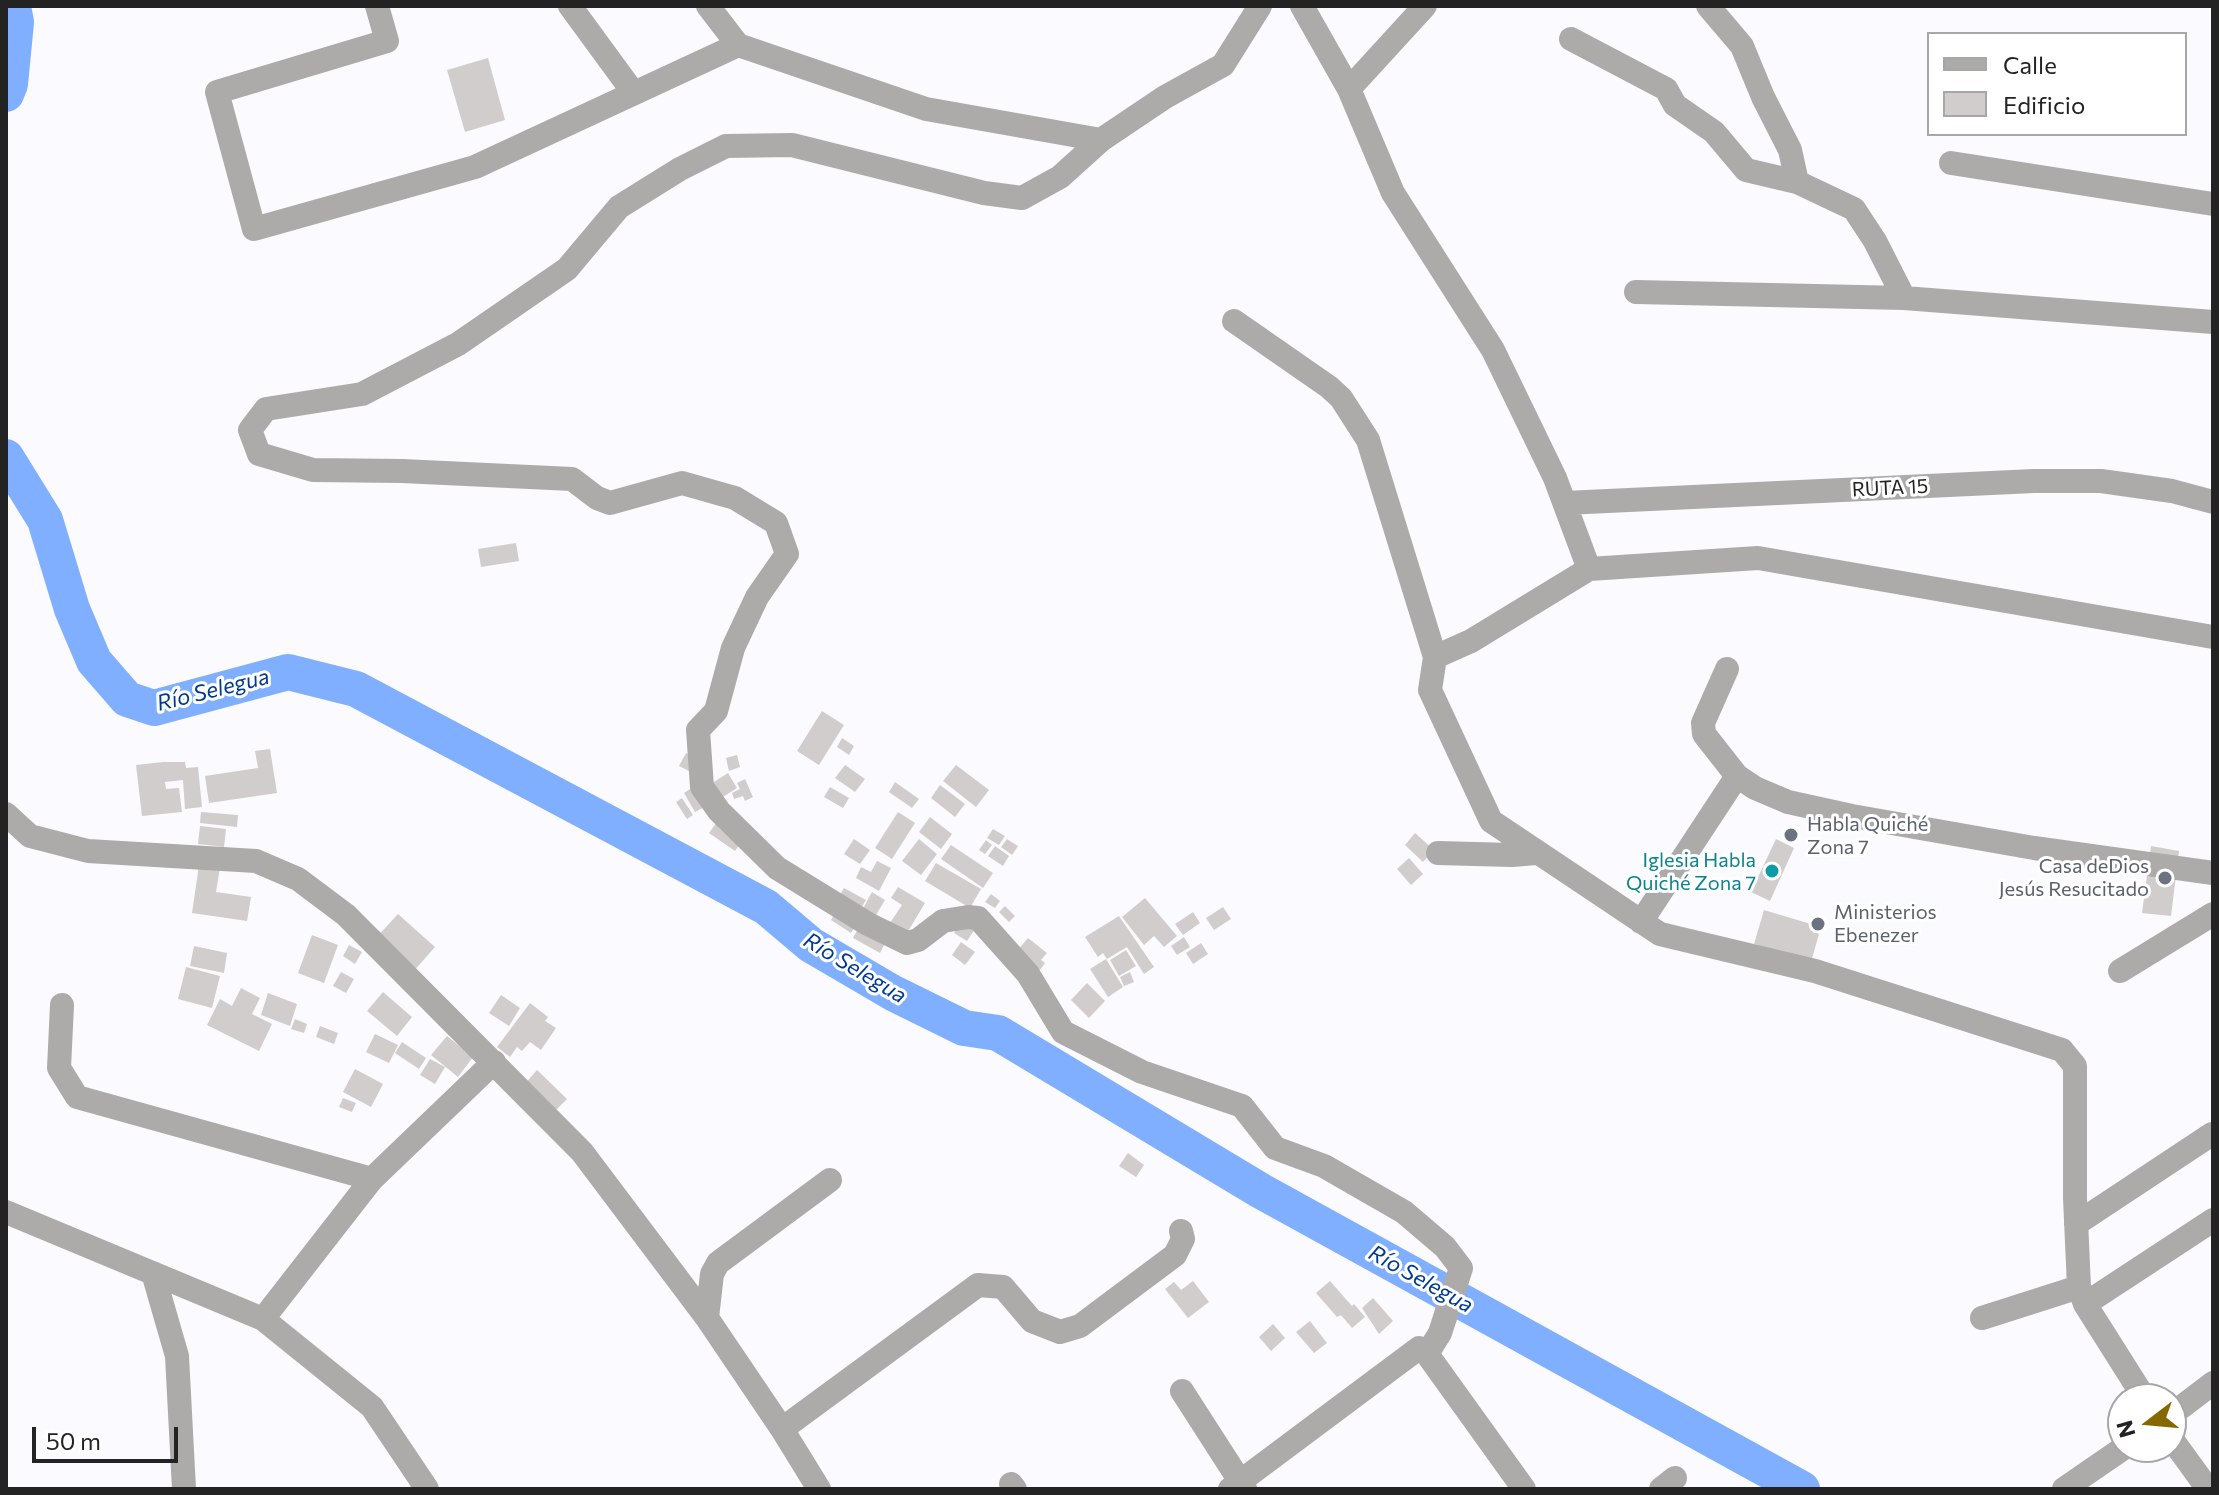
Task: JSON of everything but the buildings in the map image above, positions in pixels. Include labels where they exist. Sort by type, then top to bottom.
[{"type":"street","points":[[377,6],[387,41],[217,92],[254,229],[475,167],[738,45]]},
{"type":"street","points":[[570,6],[633,92]]},
{"type":"street","points":[[708,6],[738,45],[926,109],[1101,140]]},
{"type":"street","points":[[1260,6],[1223,65],[1165,97],[1101,140],[1060,177],[1022,198],[984,193],[792,145],[726,146],[680,169],[619,207],[567,269],[458,344],[362,394],[266,409],[250,430],[259,454],[313,470],[572,479],[597,498],[610,503],[682,483],[735,498],[776,523],[787,554],[757,597],[733,648],[716,711],[698,730],[702,787],[719,811],[777,868],[868,924],[907,943],[918,940],[943,921],[978,918],[1028,974],[1063,1032],[1142,1072],[1242,1106],[1275,1148],[1324,1166],[1404,1212],[1445,1247],[1461,1268],[1434,1343]]},
{"type":"street","points":[[1302,6],[1349,89],[1393,193],[1493,350],[1565,503],[1589,569]]},
{"type":"street","points":[[1349,89],[1425,6]]},
{"type":"street","points":[[1708,6],[1742,46],[1790,150],[1797,182]]},
{"type":"street","points":[[1571,39],[1666,89],[1675,105],[1714,132],[1746,170],[1797,182],[1854,209],[1904,298]]},
{"type":"street","points":[[1951,163],[2213,204]]},
{"type":"street","points":[[1636,292],[1904,298],[2213,322]]},
{"type":"street","points":[[1234,321],[1329,387],[1341,398],[1368,440],[1435,657],[1430,690],[1491,821],[1660,934],[1815,971],[2062,1050],[2075,1066],[2076,1224],[2082,1295],[2135,1383]]},
{"type":"street","name":"RUTA 15","points":[[1565,503],[2034,481],[2101,481],[2172,491],[2213,502]]},
{"type":"street","points":[[1435,657],[1471,641],[1589,569],[1758,558],[2213,637]]},
{"type":"street","points":[[1727,669],[1703,723],[1709,741],[1737,776],[1755,788],[1788,802],[2034,848],[2213,873]]},
{"type":"street","points":[[1641,922],[1737,776]]},
{"type":"street","points":[[6,814],[30,836],[88,851],[256,861],[298,879],[346,915],[582,1152],[707,1318],[819,1489]]},
{"type":"street","points":[[1438,853],[1536,853]]},
{"type":"street","points":[[2120,971],[2213,914]]},
{"type":"street","points":[[62,1005],[59,1068],[77,1097],[372,1179]]},
{"type":"street","points":[[263,1319],[372,1179],[494,1062]]},
{"type":"street","points":[[2076,1224],[2212,1134]]},
{"type":"street","points":[[707,1318],[712,1274],[718,1263],[830,1180]]},
{"type":"street","points":[[6,1212],[263,1319],[372,1407],[427,1489]]},
{"type":"street","points":[[1982,1318],[2082,1295],[2213,1220]]},
{"type":"street","points":[[782,1429],[978,1285],[1003,1287],[1032,1321],[1060,1332],[1080,1326],[1175,1255],[1183,1239],[1181,1231]]},
{"type":"street","points":[[153,1273],[177,1356],[184,1489]]},
{"type":"street","points":[[1182,1391],[1239,1487],[1419,1348],[1434,1343]]},
{"type":"street","points":[[1434,1343],[1524,1489]]},
{"type":"street","points":[[2187,1403],[2213,1383]]},
{"type":"street","points":[[2064,1489],[2107,1459]]},
{"type":"street","points":[[2187,1460],[2208,1489]]},
{"type":"waterway","name":"Río Selegua","points":[[6,94],[10,84],[16,22],[13,6]]},
{"type":"waterway","name":"Río Selegua","points":[[6,457],[45,520],[72,609],[94,661],[127,699],[154,708],[288,672],[356,689],[766,907],[811,945],[893,993],[964,1028],[998,1033],[1261,1191],[1802,1489]]},
{"type":"place","name":"Habla Quiché Zona 7","points":[[1791,835]]},
{"type":"place","name":"Iglesia Habla Quiché Zona 7","points":[[1772,871]]},
{"type":"place","name":"Casa deDios Jesús Resucitado","points":[[2165,878]]},
{"type":"place","name":"Ministerios Ebenezer","points":[[1818,924]]}]
